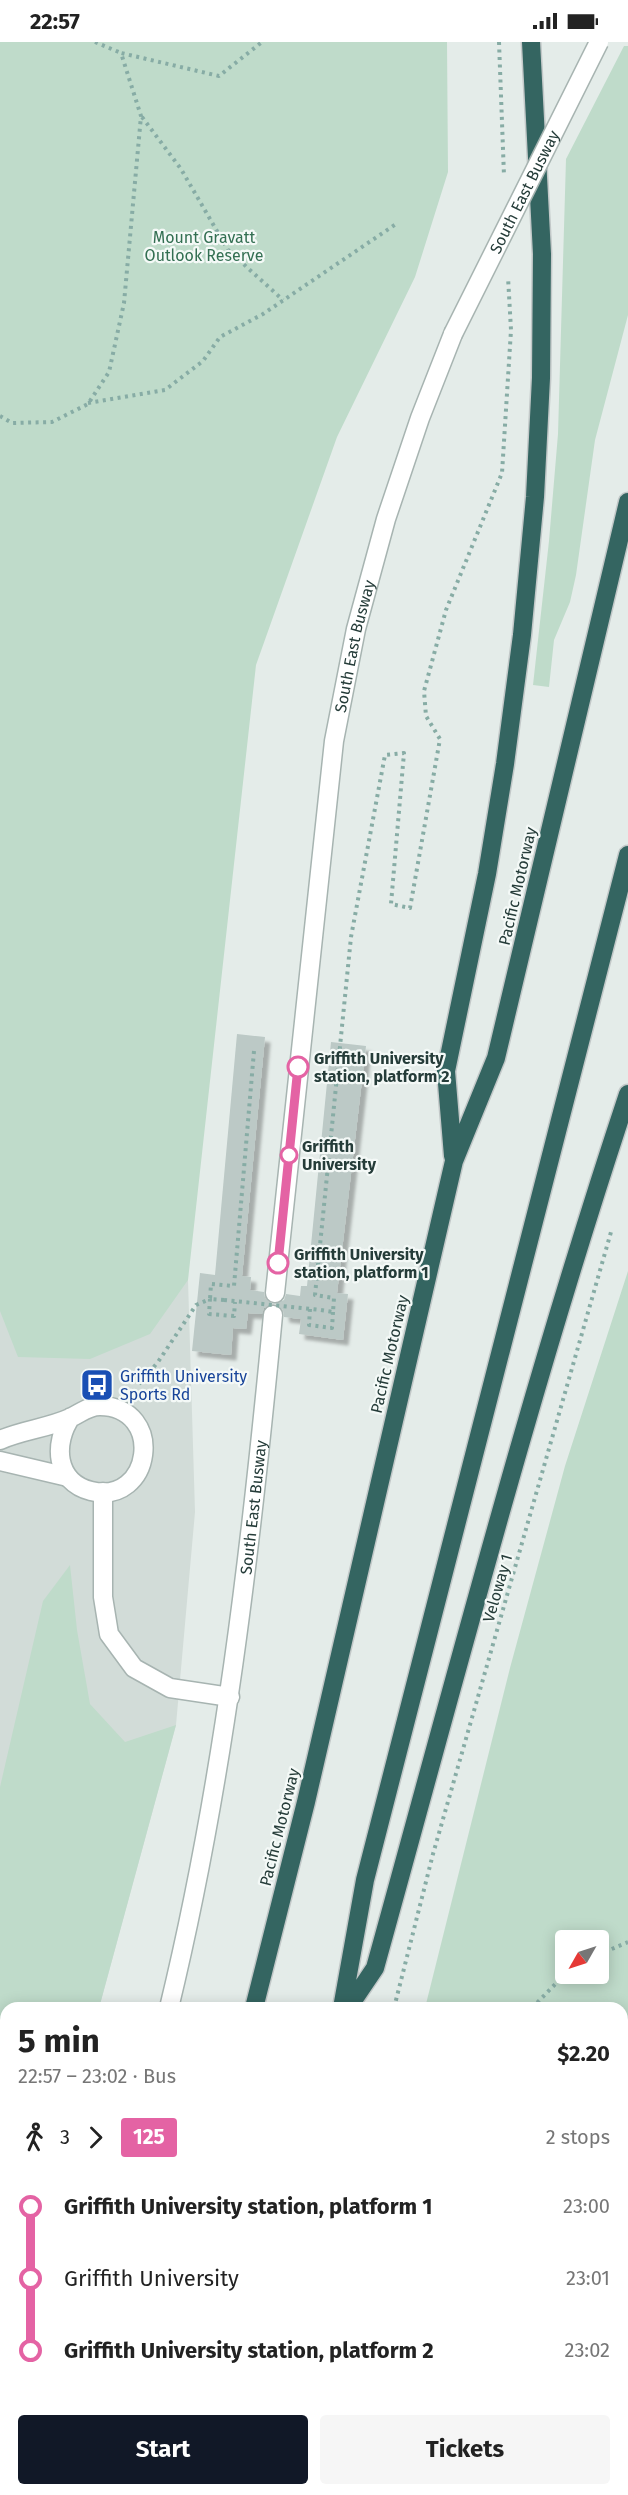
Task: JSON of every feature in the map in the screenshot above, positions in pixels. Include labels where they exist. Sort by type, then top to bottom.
[{"type":"highway","points":[[454,1161],[446,1071],[487,874],[505,764],[522,635],[535,497],[541,378],[542,254],[531,42]]},
{"type":"highway","name":"Pacific Motorway","points":[[256,2002],[306,1802],[454,1161],[496,1058],[628,502]]},
{"type":"highway","points":[[343,2002],[365,1880],[628,855]]},
{"type":"highway","points":[[352,2002],[375,1968],[525,1428],[586,1220],[628,1094]]},
{"type":"lane","name":"South East Busway","points":[[274,1293],[334,741],[356,629],[386,519],[420,418],[453,334],[599,42]]},
{"type":"lane","name":"South East Busway","points":[[170,2002],[186,1938],[230,1697],[254,1514],[273,1315]]},
{"type":"lane","points":[[0,1440],[71,1418],[90,1408],[110,1407],[134,1420],[141,1432],[144,1446],[143,1460],[138,1472],[117,1490],[103,1492],[78,1485],[68,1477],[61,1466],[59,1440],[71,1418]]},
{"type":"lane","points":[[0,1461],[68,1477]]},
{"type":"lane","points":[[103,1492],[103,1597],[110,1634],[134,1668],[170,1688],[230,1697]]},
{"type":"path","points":[[95,42],[121,53],[219,76],[262,42]]},
{"type":"path","points":[[499,42],[504,180]]},
{"type":"path","points":[[121,53],[141,116],[181,169],[228,250],[283,300]]},
{"type":"path","points":[[88,404],[109,372],[124,303],[141,116]]},
{"type":"path","points":[[0,416],[12,423],[52,422],[88,404],[165,390],[203,361],[220,337],[283,300],[396,224]]},
{"type":"path","points":[[310,1309],[309,1325],[332,1328],[334,1298],[315,1295],[351,937],[385,755],[404,753],[391,904],[410,908],[440,739],[426,716],[424,691],[446,610],[502,473],[510,330],[508,273]]},
{"type":"path","points":[[235,1302],[234,1316],[209,1314],[211,1284],[234,1286],[254,1051]]},
{"type":"path","name":"Veloway 1","points":[[396,2002],[434,1854],[612,1230]]},
{"type":"path","points":[[139,1384],[158,1362],[196,1305],[210,1299],[333,1312]]},
{"type":"path","points":[[609,1950],[628,1942]]},
{"type":"path","points":[[538,2002],[555,1984]]},
{"type":"shaded area","points":[[0,578],[188,1280],[195,1512],[176,1725],[101,2002],[0,2002]]},
{"type":"green space","name":"Mount Gravatt Outlook Reserve","points":[[0,42],[447,42],[448,172],[415,277],[337,437],[256,665],[188,1280],[150,1334],[90,1359],[18,1357],[0,1311]]},
{"type":"green space","points":[[624,46],[628,46],[628,315],[595,440],[576,575],[570,602],[554,640],[549,687],[533,685],[558,434],[566,159]]},
{"type":"green space","points":[[628,1271],[628,2002],[426,2002],[510,1668],[565,1466]]},
{"type":"green space","points":[[70,1565],[77,1630],[90,1704],[125,1742],[176,1725],[101,2002],[0,2002],[0,1787],[43,1601]]},
{"type":"building","points":[[237,1034],[265,1037],[242,1276],[251,1277],[250,1290],[264,1292],[265,1298],[273,1304],[264,1308],[262,1314],[248,1313],[246,1329],[233,1328],[231,1355],[192,1351],[200,1273],[215,1275]]},
{"type":"building","points":[[331,1042],[366,1046],[337,1293],[348,1294],[343,1340],[299,1334],[301,1319],[284,1317],[283,1310],[275,1304],[284,1300],[286,1294],[300,1296],[301,1286],[307,1286]]},
{"type":"bus line","name":"125","points":[[278,1263],[298,1067]]},
{"type":"place","name":"Griffith University station, platform 2","points":[[298,1067]]},
{"type":"place","name":"Griffith University","points":[[289,1155]]},
{"type":"place","name":"Griffith University station, platform 1","points":[[278,1263]]},
{"type":"place","name":"Griffith University Sports Rd","points":[[97,1385]]}]
